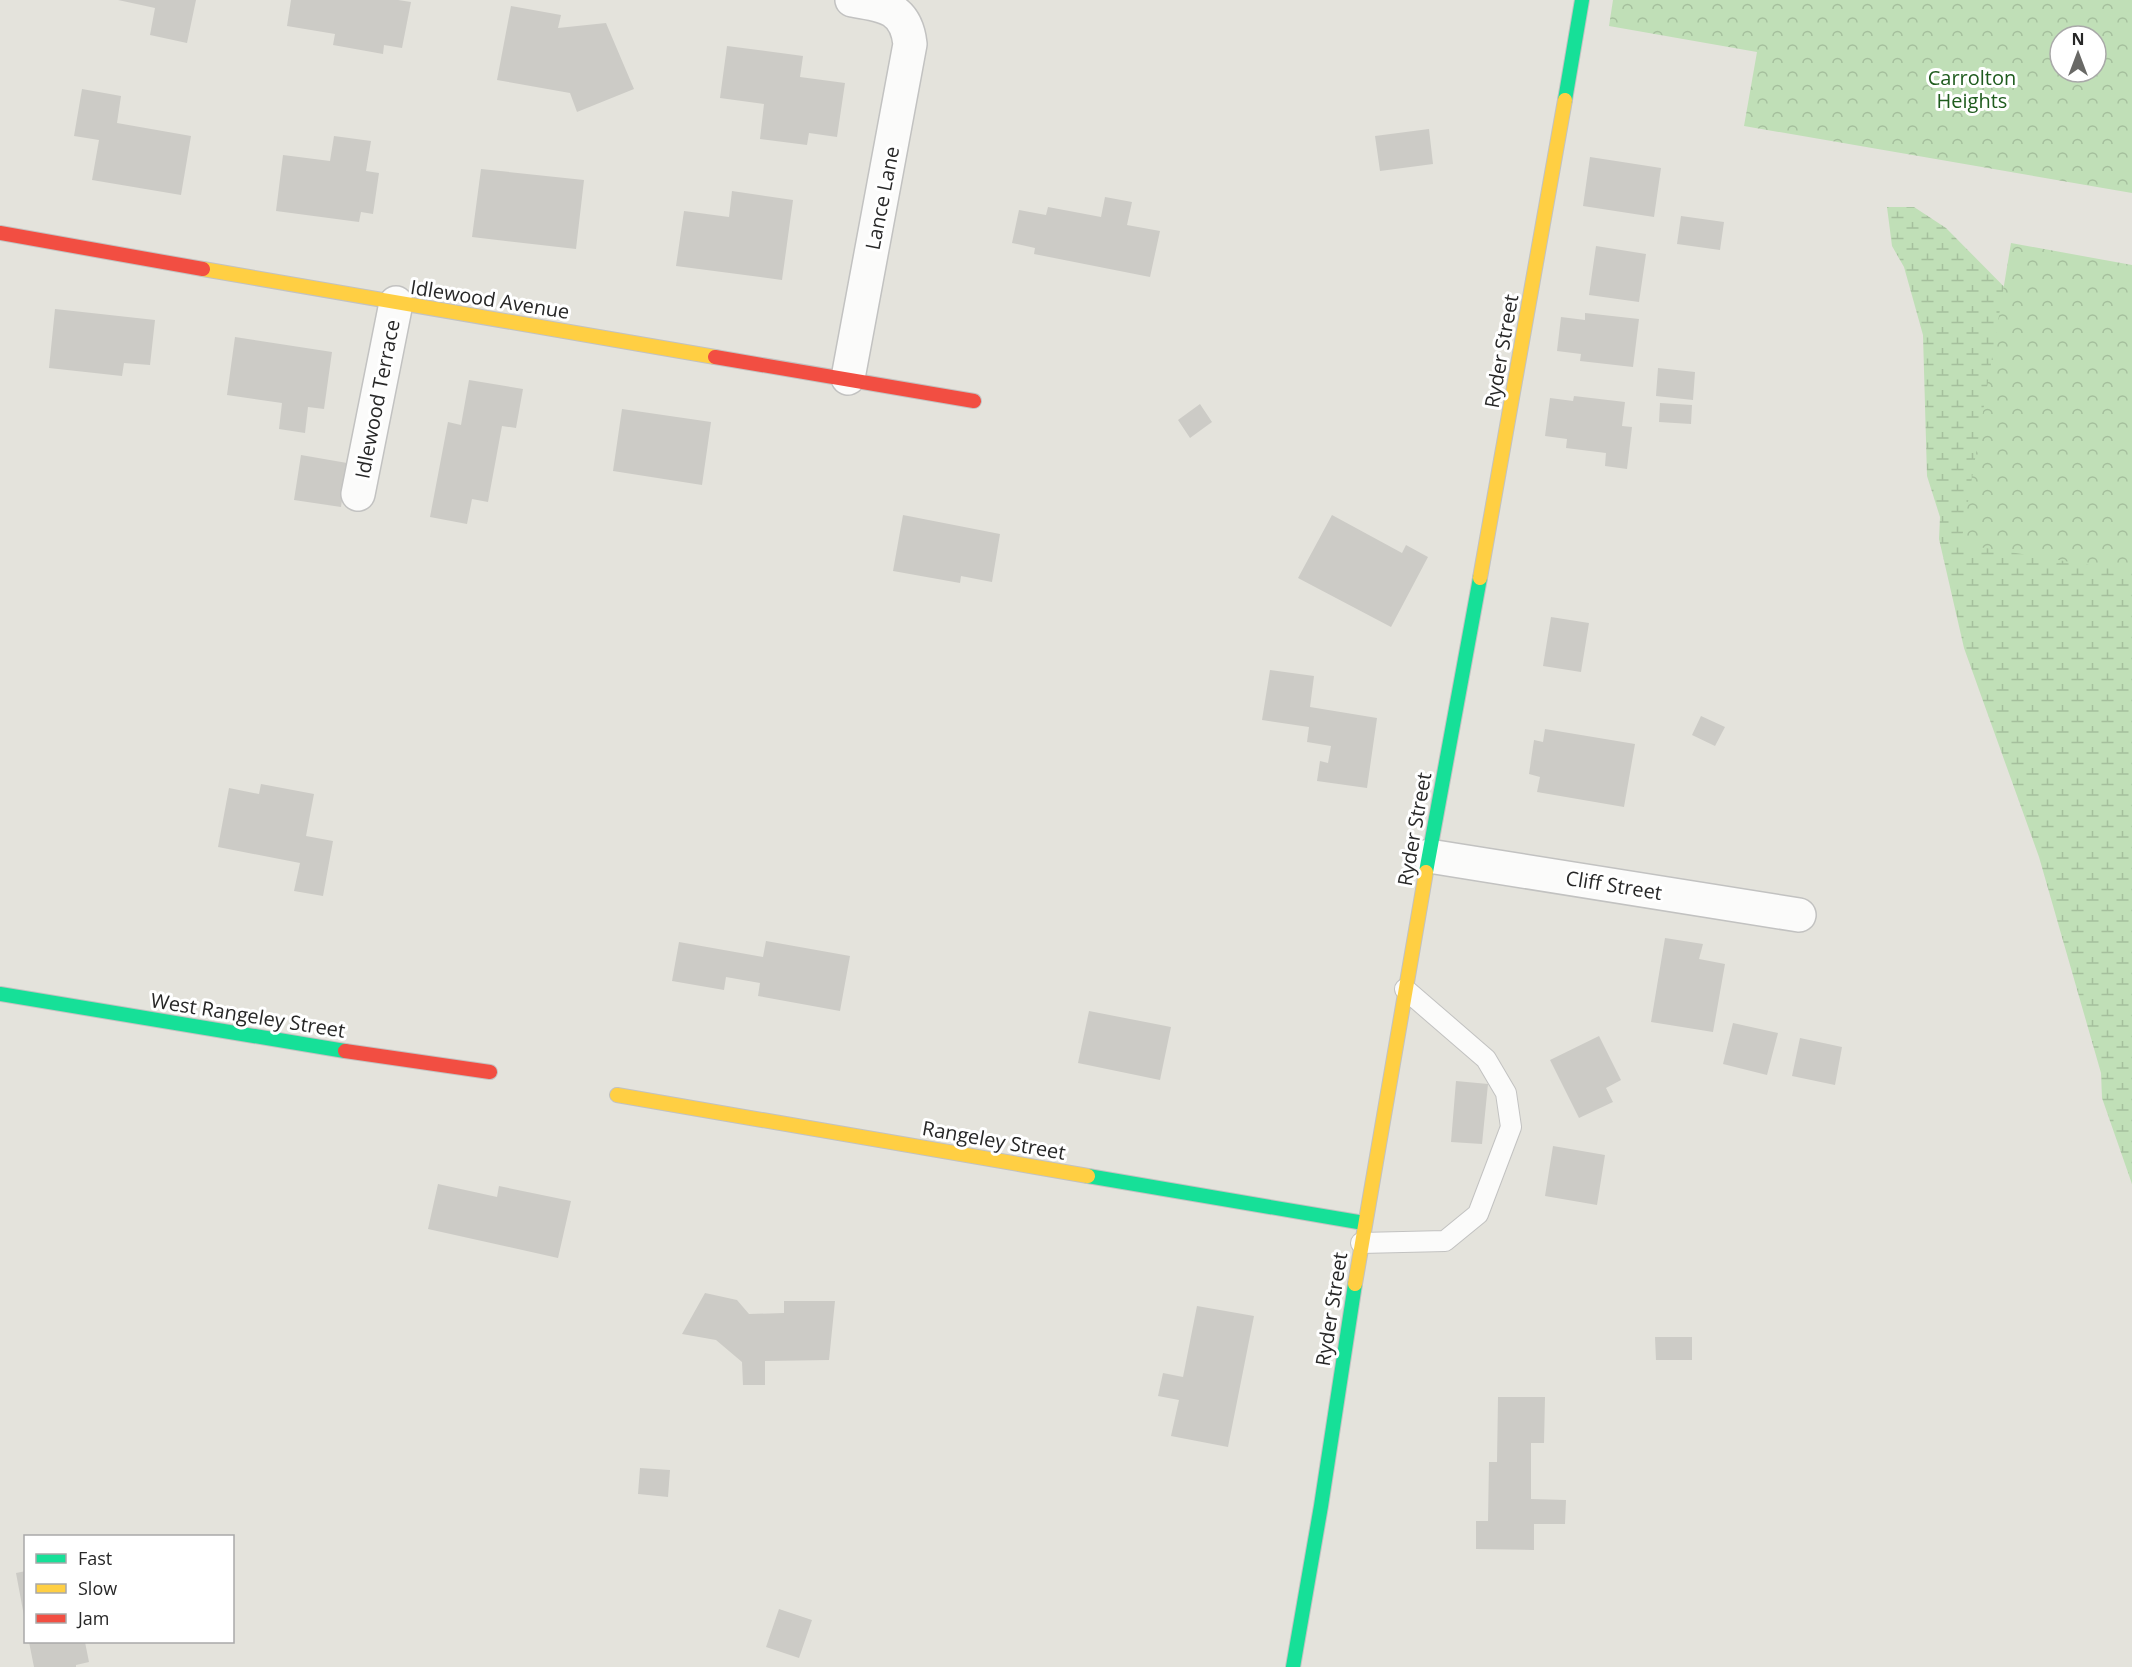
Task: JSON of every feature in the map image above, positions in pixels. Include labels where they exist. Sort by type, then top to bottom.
[{"type":"street","name":"Lance Lane","points":[[848,378],[910,44],[903,19],[890,8],[852,0]]},
{"type":"street","name":"Ryder Street","points":[[1293,1667],[1321,1506],[1364,1223],[1428,856],[1518,370],[1582,0]]},
{"type":"street","name":"Idlewood Avenue","points":[[0,233],[974,401]]},
{"type":"street","name":"Idlewood Terrace","points":[[358,494],[396,303]]},
{"type":"street","name":"Cliff Street","points":[[1428,856],[1799,915]]},
{"type":"street","name":"West Rangeley Street","points":[[0,994],[324,1048],[490,1072]]},
{"type":"street","name":"Rangeley Street","points":[[617,1095],[1364,1223]]},
{"type":"lane","points":[[1361,1243],[1446,1241],[1478,1214],[1511,1127],[1506,1093],[1486,1059],[1405,989]]},
{"type":"green space","name":"Carrolton Heights","points":[[1613,0],[2132,0],[2132,193],[1744,126],[1757,52],[1609,26]]},
{"type":"green space","points":[[1887,207],[1914,207],[1946,228],[2039,322],[2132,300],[2132,1184],[2102,1098],[2101,1073],[2039,857],[1964,648],[1939,539],[1940,517],[1927,476],[1923,335],[1904,267],[1892,246]]},
{"type":"green space","points":[[2011,243],[2132,265],[2132,572],[1961,544]]},
{"type":"building","points":[[118,0],[196,0],[187,43],[150,35],[155,8]]},
{"type":"building","points":[[291,0],[411,2],[402,48],[384,45],[383,54],[333,45],[335,34],[287,26]]},
{"type":"building","points":[[511,6],[561,15],[558,28],[606,23],[634,89],[577,112],[570,93],[497,80]]},
{"type":"building","points":[[727,46],[803,56],[800,77],[845,83],[837,137],[809,133],[807,145],[760,139],[764,104],[720,98]]},
{"type":"building","points":[[82,89],[121,96],[117,123],[191,136],[181,195],[92,180],[99,140],[74,136]]},
{"type":"building","points":[[1429,129],[1433,164],[1380,171],[1375,136]]},
{"type":"building","points":[[334,136],[371,141],[366,171],[379,173],[373,214],[361,212],[359,222],[276,211],[283,155],[330,161]]},
{"type":"building","points":[[1590,157],[1661,168],[1654,217],[1583,206]]},
{"type":"building","points":[[481,169],[584,180],[576,249],[472,237]]},
{"type":"building","points":[[732,191],[793,200],[782,280],[676,266],[684,211],[729,217]]},
{"type":"building","points":[[1105,197],[1132,202],[1127,225],[1160,231],[1150,277],[1034,254],[1035,248],[1012,243],[1019,210],[1046,215],[1048,207],[1101,217]]},
{"type":"building","points":[[1681,216],[1724,222],[1720,250],[1677,244]]},
{"type":"building","points":[[1596,246],[1646,254],[1639,302],[1589,295]]},
{"type":"building","points":[[55,309],[155,320],[150,365],[124,363],[122,376],[49,368]]},
{"type":"building","points":[[1585,313],[1639,319],[1633,367],[1580,361],[1581,354],[1557,351],[1561,317],[1585,320]]},
{"type":"building","points":[[235,337],[332,352],[324,409],[308,407],[305,433],[279,429],[282,403],[227,395]]},
{"type":"building","points":[[1658,368],[1695,372],[1693,400],[1656,396]]},
{"type":"building","points":[[469,380],[523,389],[516,428],[502,426],[488,502],[472,499],[467,524],[430,517],[448,422],[461,425]]},
{"type":"building","points":[[1574,396],[1625,402],[1622,426],[1632,427],[1627,469],[1605,466],[1606,453],[1566,448],[1567,439],[1545,436],[1550,398],[1573,401]]},
{"type":"building","points":[[1660,403],[1692,405],[1691,424],[1659,422]]},
{"type":"building","points":[[1200,404],[1212,422],[1190,438],[1178,420]]},
{"type":"building","points":[[622,409],[711,422],[702,485],[613,471]]},
{"type":"building","points":[[301,455],[347,463],[341,507],[294,500]]},
{"type":"building","points":[[903,515],[1000,534],[992,582],[961,576],[960,583],[893,571]]},
{"type":"building","points":[[1332,515],[1402,553],[1406,545],[1428,557],[1391,627],[1298,578]]},
{"type":"building","points":[[1551,617],[1589,623],[1581,672],[1543,666]]},
{"type":"building","points":[[1270,670],[1314,676],[1310,707],[1377,718],[1367,788],[1317,781],[1320,761],[1328,763],[1331,746],[1307,742],[1309,727],[1262,720]]},
{"type":"building","points":[[1701,716],[1725,727],[1715,746],[1692,735]]},
{"type":"building","points":[[1545,729],[1635,744],[1624,807],[1537,792],[1540,777],[1529,774],[1534,740],[1543,742]]},
{"type":"building","points":[[261,784],[314,794],[306,836],[333,841],[323,896],[294,891],[300,863],[218,847],[229,788],[259,794]]},
{"type":"building","points":[[1665,938],[1703,944],[1699,959],[1725,964],[1713,1032],[1651,1022]]},
{"type":"building","points":[[766,941],[850,956],[840,1011],[758,996],[760,983],[726,977],[724,990],[672,981],[679,942],[763,957]]},
{"type":"building","points":[[1089,1011],[1171,1027],[1160,1080],[1078,1063]]},
{"type":"building","points":[[1733,1023],[1778,1033],[1767,1075],[1723,1064]]},
{"type":"building","points":[[1599,1036],[1621,1080],[1606,1088],[1613,1102],[1579,1118],[1550,1060]]},
{"type":"building","points":[[1800,1038],[1842,1047],[1835,1085],[1792,1076]]},
{"type":"building","points":[[1456,1081],[1488,1084],[1482,1144],[1451,1142]]},
{"type":"building","points":[[1553,1146],[1605,1155],[1597,1205],[1545,1196]]},
{"type":"building","points":[[438,1184],[497,1197],[499,1186],[571,1201],[558,1258],[428,1229]]},
{"type":"building","points":[[705,1293],[737,1300],[749,1314],[784,1313],[784,1301],[835,1301],[829,1360],[765,1361],[765,1385],[743,1385],[742,1362],[716,1340],[682,1334]]},
{"type":"building","points":[[1197,1306],[1254,1316],[1228,1447],[1171,1436],[1179,1400],[1158,1396],[1163,1373],[1183,1377]]},
{"type":"building","points":[[1655,1337],[1692,1337],[1692,1360],[1656,1360]]},
{"type":"building","points":[[1498,1397],[1545,1397],[1544,1443],[1531,1443],[1531,1499],[1566,1500],[1565,1524],[1534,1524],[1534,1550],[1476,1549],[1476,1521],[1488,1521],[1489,1462],[1497,1462]]},
{"type":"building","points":[[640,1468],[670,1470],[668,1497],[638,1494]]},
{"type":"building","points":[[24,1571],[24,1616],[16,1573]]},
{"type":"building","points":[[779,1609],[812,1620],[799,1658],[766,1647]]},
{"type":"building","points":[[29,1643],[85,1643],[89,1662],[76,1665],[76,1667],[34,1667]]},
{"type":"traffic: fast","points":[[1565,100],[1582,0]]},
{"type":"traffic: fast","points":[[1426,872],[1480,578]]},
{"type":"traffic: fast","points":[[0,994],[345,1051]]},
{"type":"traffic: fast","points":[[1088,1176],[1364,1223]]},
{"type":"traffic: fast","points":[[1293,1667],[1321,1506],[1355,1284]]},
{"type":"traffic: slow","points":[[1480,578],[1565,100]]},
{"type":"traffic: slow","points":[[203,269],[715,357]]},
{"type":"traffic: slow","points":[[1355,1284],[1426,872]]},
{"type":"traffic: slow","points":[[617,1095],[1088,1176]]},
{"type":"traffic: jam","points":[[0,233],[203,269]]},
{"type":"traffic: jam","points":[[715,357],[974,401]]},
{"type":"traffic: jam","points":[[345,1051],[490,1072]]}]
